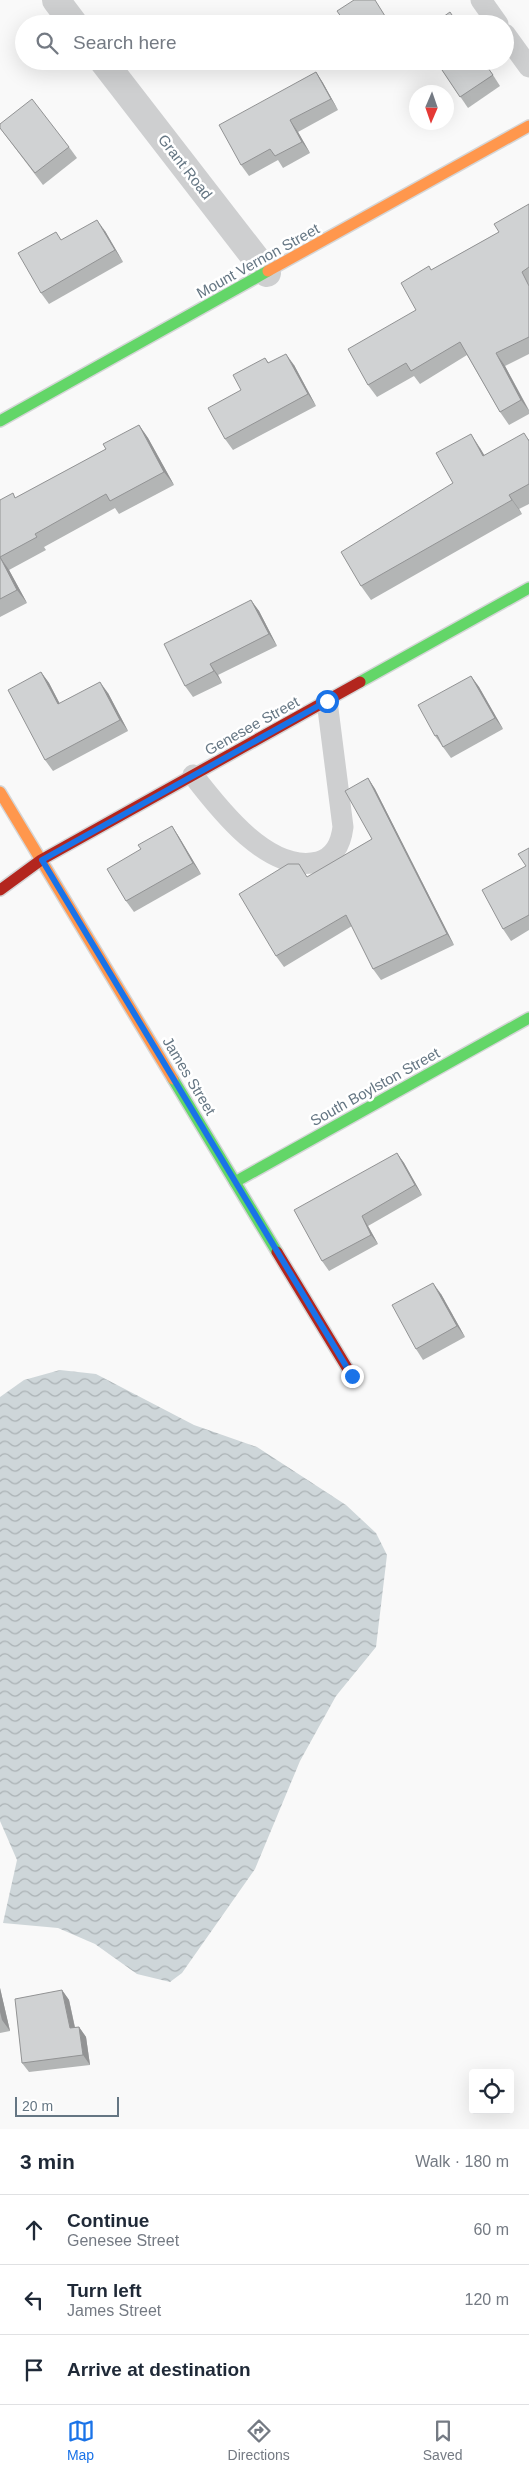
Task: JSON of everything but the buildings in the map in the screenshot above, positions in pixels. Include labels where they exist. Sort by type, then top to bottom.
[{"type":"street","points":[[56,0],[67,15]]},
{"type":"street","name":"Grant Road","points":[[110,70],[267,273]]},
{"type":"street","name":"Mount Vernon Street","points":[[0,421],[529,126]]},
{"type":"street","name":"Genesee Street","points":[[0,890],[42,860],[529,588]]},
{"type":"street","name":"James Street","points":[[0,792],[352,1376]]},
{"type":"street","name":"South Boylston Street","points":[[235,1182],[529,1018]]},
{"type":"lane","points":[[481,0],[492,15]]},
{"type":"lane","points":[[514,46],[529,67]]},
{"type":"lane","points":[[193,775],[229,818],[246,835],[264,848],[289,861],[302,864],[323,860],[338,846],[343,827],[327,701]]},
{"type":"water","points":[[60,1370],[96,1374],[194,1425],[257,1447],[346,1505],[376,1533],[387,1555],[376,1647],[336,1696],[300,1761],[255,1869],[182,1973],[170,1982],[137,1974],[95,1944],[58,1928],[3,1923],[17,1860],[0,1821],[0,1397],[24,1380]]},
{"type":"traffic: fast","points":[[0,421],[268,271]]},
{"type":"traffic: fast","points":[[360,682],[529,588]]},
{"type":"traffic: fast","points":[[235,1182],[529,1018]]},
{"type":"traffic: fast","points":[[173,1079],[277,1252]]},
{"type":"traffic: slow","points":[[268,271],[529,126]]},
{"type":"traffic: slow","points":[[0,792],[173,1079]]},
{"type":"traffic: jam","points":[[0,890],[41,860],[360,682]]},
{"type":"traffic: jam","points":[[277,1252],[352,1376]]},
{"type":"route","points":[[327,701],[42,860],[352,1376]]}]
